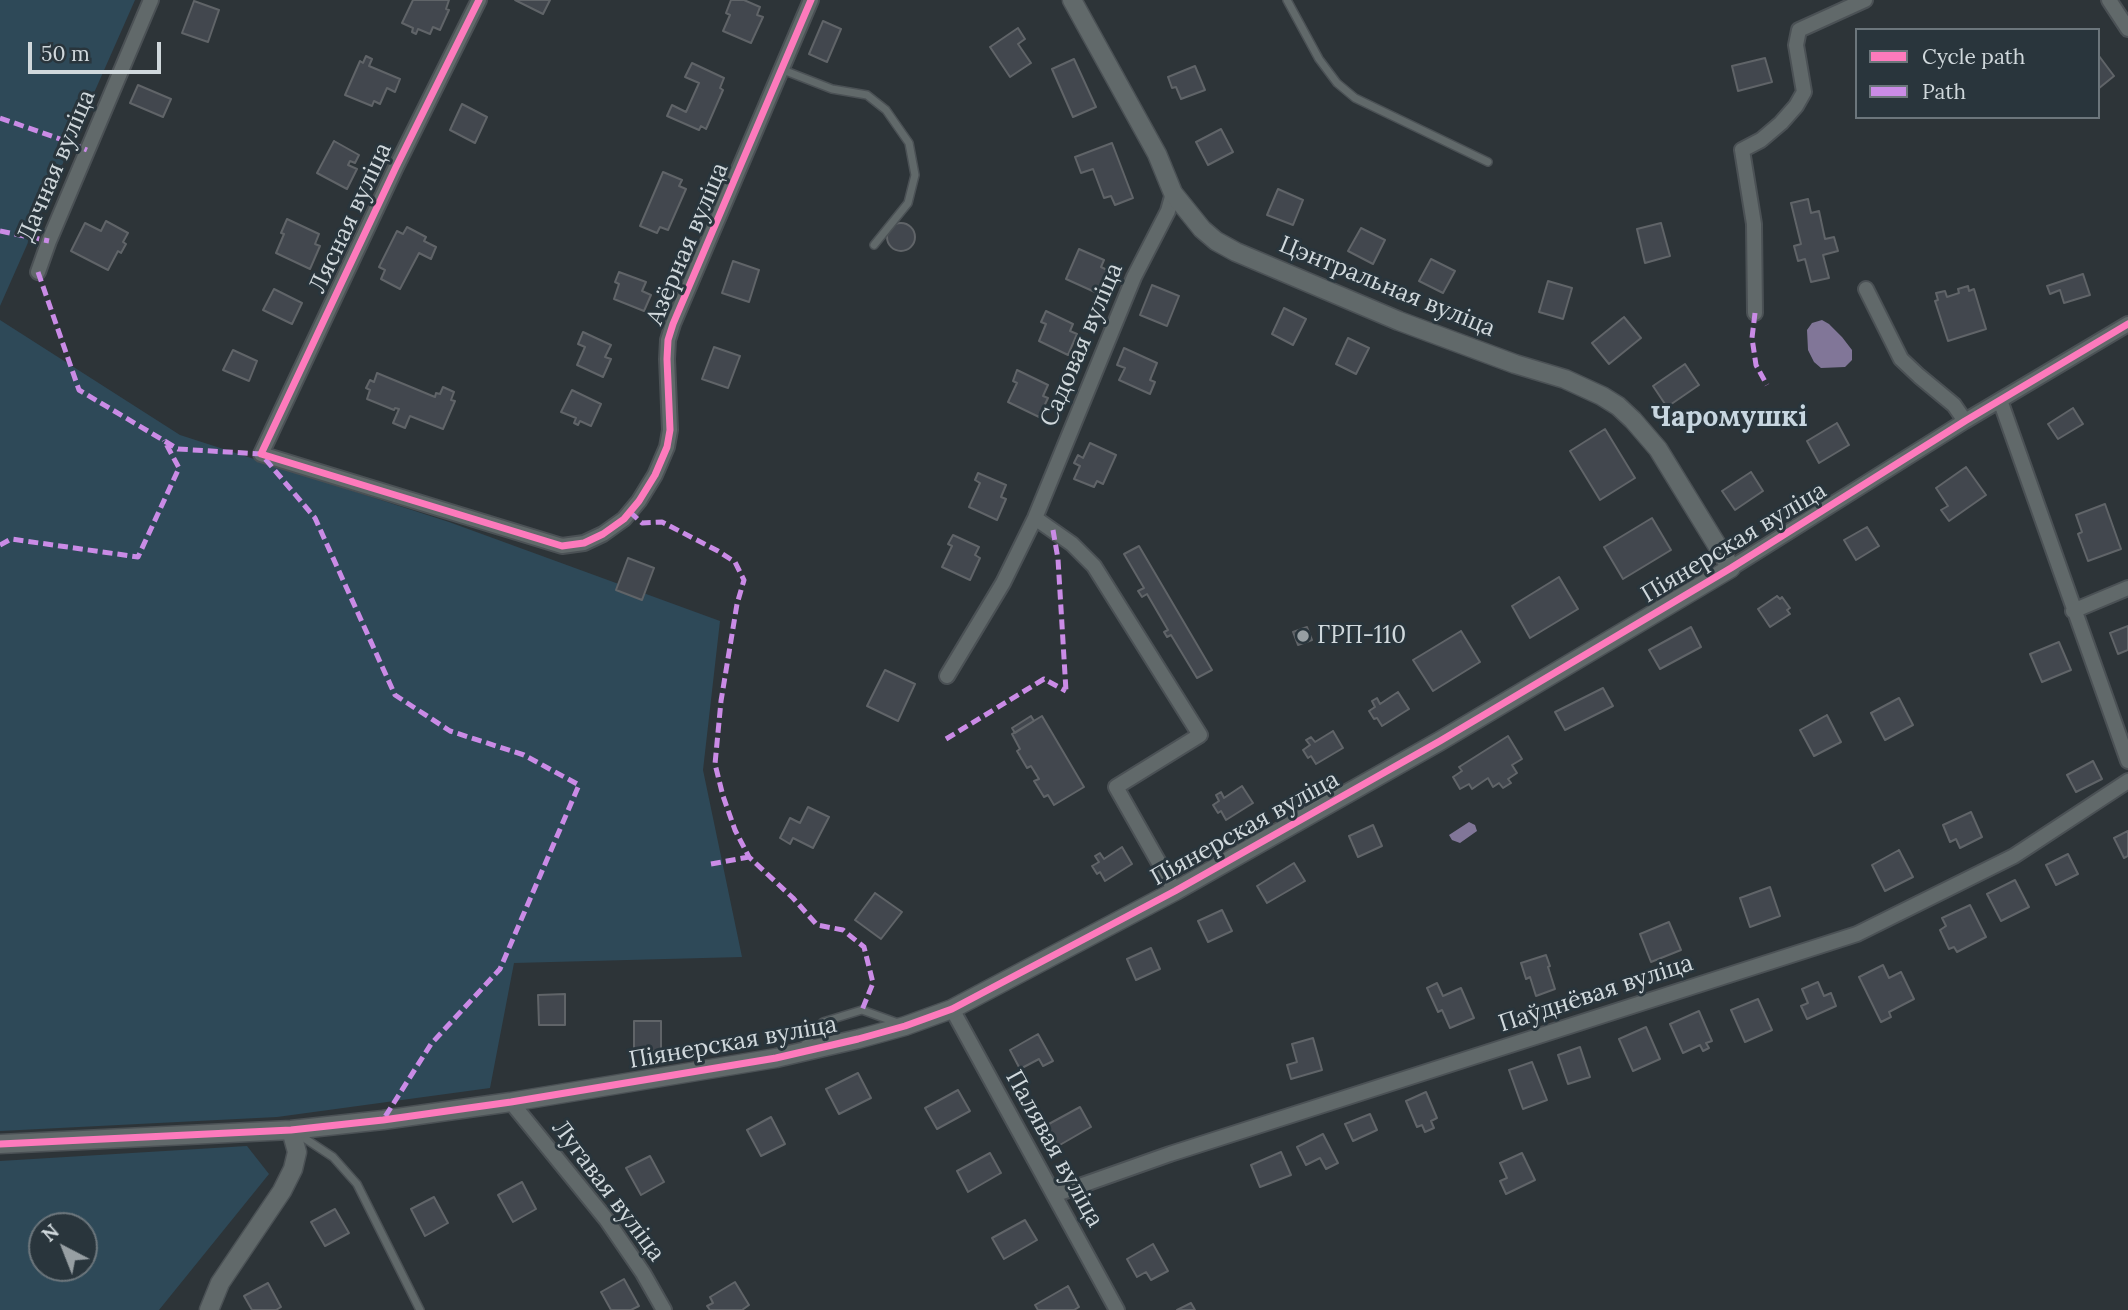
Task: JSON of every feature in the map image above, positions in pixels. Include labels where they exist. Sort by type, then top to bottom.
[{"type":"street","name":"Дачная вуліца","points":[[38,272],[151,0]]},
{"type":"street","name":"Лясная вуліца","points":[[479,0],[396,167],[261,454],[562,547]]},
{"type":"street","name":"Азёрная вуліца","points":[[562,547],[584,543],[624,519],[655,475],[667,447],[670,430],[667,372],[668,340],[673,324],[811,0]]},
{"type":"street","name":"Цэнтральная вуліца","points":[[1072,0],[1157,154],[1173,192],[1202,229],[1236,252],[1399,321],[1584,387],[1618,406],[1646,432],[1658,449],[1731,568]]},
{"type":"street","points":[[1755,313],[1754,224],[1742,150],[1781,123],[1797,106],[1804,92],[1796,45],[1800,30],[1865,0]]},
{"type":"street","points":[[2109,0],[2128,29]]},
{"type":"street","name":"Садовая вуліца","points":[[947,676],[1003,583],[1035,518],[1134,277],[1168,211],[1173,192]]},
{"type":"street","points":[[1866,289],[1901,359],[1954,405],[1965,421]]},
{"type":"street","name":"Піянерская вуліца","points":[[0,1144],[291,1130],[510,1102],[798,1053],[905,1026],[952,1009],[1175,891],[1440,741],[1731,568],[1965,421],[2128,324]]},
{"type":"street","points":[[2000,400],[2128,761]]},
{"type":"street","points":[[1035,518],[1072,544],[1094,566],[1200,734],[1116,788],[1175,891]]},
{"type":"street","points":[[2073,611],[2128,588]]},
{"type":"street","name":"Паўднёвая вуліца","points":[[1054,1195],[1170,1154],[1857,934],[2014,856],[2128,781]]},
{"type":"street","name":"Палявая вуліца","points":[[952,1009],[1117,1310]]},
{"type":"street","name":"Лугавая вуліца","points":[[510,1102],[606,1219],[643,1273],[664,1310]]},
{"type":"street","points":[[209,1310],[220,1283],[282,1191],[293,1169],[297,1152],[291,1130]]},
{"type":"lane","points":[[1287,0],[1320,59],[1337,83],[1354,98],[1488,162]]},
{"type":"lane","points":[[783,70],[832,89],[867,95],[886,110],[909,143],[915,174],[908,203],[874,245]]},
{"type":"lane","points":[[798,1053],[822,1022],[862,1010],[905,1026]]},
{"type":"lane","points":[[291,1130],[332,1157],[357,1184],[419,1310]]},
{"type":"shaded area","points":[[0,0],[135,0],[0,306]]},
{"type":"shaded area","points":[[0,320],[180,435],[449,522],[720,621],[703,770],[742,957],[514,963],[490,1088],[277,1117],[0,1131]]},
{"type":"shaded area","points":[[1822,320],[1842,337],[1852,350],[1852,360],[1845,367],[1821,368],[1814,362],[1808,350],[1807,330],[1812,323]]},
{"type":"shaded area","points":[[1469,822],[1475,825],[1477,831],[1460,843],[1452,840],[1449,835]]},
{"type":"shaded area","points":[[247,1146],[269,1174],[159,1310],[0,1310],[0,1161]]},
{"type":"building","points":[[413,0],[449,0],[446,9],[449,10],[440,30],[433,27],[430,34],[418,29],[416,34],[412,32],[413,28],[402,23]]},
{"type":"building","points":[[515,0],[550,0],[543,14]]},
{"type":"building","points":[[731,0],[744,0],[760,7],[757,15],[763,17],[751,43],[723,31],[730,15],[726,13]]},
{"type":"building","points":[[194,1],[219,10],[208,42],[182,33]]},
{"type":"building","points":[[823,21],[841,29],[827,62],[809,54]]},
{"type":"building","points":[[1018,28],[1025,39],[1018,44],[1031,63],[1010,77],[990,47]]},
{"type":"building","points":[[366,56],[372,59],[369,66],[400,79],[395,92],[387,88],[380,104],[374,101],[372,106],[345,95],[360,61],[363,63]]},
{"type":"building","points":[[2100,57],[2114,76],[2100,87]]},
{"type":"building","points":[[1765,58],[1772,82],[1738,91],[1732,66]]},
{"type":"building","points":[[1074,59],[1096,107],[1073,117],[1052,69]]},
{"type":"building","points":[[692,63],[724,78],[720,88],[723,90],[706,129],[701,126],[699,130],[667,116],[672,105],[686,112],[699,83],[685,77]]},
{"type":"building","points":[[1195,66],[1205,90],[1181,99],[1176,87],[1172,88],[1168,77]]},
{"type":"building","points":[[138,85],[171,99],[163,117],[130,103]]},
{"type":"building","points":[[462,104],[487,117],[475,143],[450,130]]},
{"type":"building","points":[[1221,129],[1233,152],[1208,165],[1196,142]]},
{"type":"building","points":[[334,141],[359,155],[355,163],[350,161],[348,165],[357,169],[347,189],[317,173]]},
{"type":"building","points":[[1112,143],[1133,198],[1115,205],[1111,196],[1104,198],[1093,169],[1081,173],[1075,157]]},
{"type":"building","points":[[663,172],[682,180],[679,186],[686,189],[668,230],[660,227],[657,233],[640,226]]},
{"type":"building","points":[[1278,189],[1303,200],[1293,225],[1267,215]]},
{"type":"building","points":[[1808,199],[1811,213],[1819,211],[1825,239],[1834,237],[1838,251],[1823,255],[1829,278],[1811,282],[1805,259],[1798,261],[1794,246],[1801,244],[1791,203]]},
{"type":"building","points":[[287,219],[319,234],[315,244],[320,246],[310,269],[276,253]]},
{"type":"building","points":[[106,221],[128,233],[123,242],[126,244],[121,253],[118,251],[108,270],[71,251],[85,223],[101,231]]},
{"type":"building","points":[[901,223],[911,227],[915,237],[911,247],[901,251],[891,247],[887,237],[891,227]]},
{"type":"building","points":[[1661,223],[1670,256],[1645,263],[1637,229]]},
{"type":"building","points":[[407,227],[426,237],[424,241],[436,247],[431,259],[419,253],[400,289],[381,279],[385,270],[379,267],[397,231],[403,234]]},
{"type":"building","points":[[1361,228],[1385,240],[1373,264],[1348,251]]},
{"type":"building","points":[[1079,249],[1104,260],[1101,267],[1107,270],[1097,293],[1066,279]]},
{"type":"building","points":[[1431,259],[1455,271],[1443,293],[1419,281]]},
{"type":"building","points":[[733,261],[759,270],[749,302],[722,293]]},
{"type":"building","points":[[619,272],[646,282],[642,291],[651,295],[644,311],[614,299],[619,284],[615,282]]},
{"type":"building","points":[[2083,274],[2090,295],[2064,303],[2060,290],[2050,294],[2047,286]]},
{"type":"building","points":[[1548,281],[1572,288],[1563,319],[1539,312]]},
{"type":"building","points":[[1152,285],[1179,296],[1167,326],[1140,315]]},
{"type":"building","points":[[1968,286],[1969,291],[1974,289],[1986,329],[1948,341],[1935,301],[1938,300],[1936,293],[1945,291],[1947,297]]},
{"type":"building","points":[[274,289],[302,303],[292,324],[263,310]]},
{"type":"building","points":[[1284,308],[1306,319],[1293,345],[1272,334]]},
{"type":"building","points":[[1046,311],[1073,324],[1070,331],[1077,334],[1068,355],[1039,341],[1046,324],[1041,322]]},
{"type":"building","points":[[1624,317],[1641,338],[1609,364],[1592,343]]},
{"type":"building","points":[[583,332],[611,345],[605,357],[611,359],[603,377],[577,365],[585,347],[578,344]]},
{"type":"building","points":[[1348,338],[1369,348],[1356,374],[1336,364]]},
{"type":"building","points":[[714,347],[740,356],[728,388],[702,379]]},
{"type":"building","points":[[1124,348],[1157,363],[1150,380],[1155,382],[1150,394],[1119,380],[1125,368],[1117,365]]},
{"type":"building","points":[[233,350],[257,361],[249,381],[223,370]]},
{"type":"building","points":[[1685,364],[1699,385],[1667,407],[1653,386]]},
{"type":"building","points":[[1017,370],[1048,385],[1043,396],[1048,398],[1039,417],[1008,402],[1017,383],[1013,381]]},
{"type":"building","points":[[377,373],[435,397],[443,387],[454,392],[451,400],[455,401],[443,429],[410,416],[405,428],[393,423],[399,409],[394,410],[367,399],[370,390],[366,388],[370,380],[374,382]]},
{"type":"building","points":[[572,390],[601,404],[591,426],[580,421],[578,425],[574,423],[576,418],[561,412]]},
{"type":"building","points":[[2073,408],[2083,424],[2058,439],[2048,424]]},
{"type":"building","points":[[1837,423],[1849,445],[1819,463],[1807,441]]},
{"type":"building","points":[[1605,429],[1635,478],[1600,500],[1570,451]]},
{"type":"building","points":[[1090,443],[1116,455],[1103,484],[1097,481],[1094,487],[1074,479],[1080,466],[1074,463],[1078,455],[1083,458]]},
{"type":"building","points":[[1966,467],[1986,495],[1949,521],[1941,510],[1948,506],[1936,488]]},
{"type":"building","points":[[1751,472],[1763,491],[1735,510],[1722,491]]},
{"type":"building","points":[[978,473],[1006,485],[1001,497],[1006,499],[997,520],[969,507],[980,483],[975,480]]},
{"type":"building","points":[[2105,504],[2121,549],[2088,561],[2078,534],[2082,532],[2076,515]]},
{"type":"building","points":[[1652,518],[1671,550],[1623,579],[1604,547]]},
{"type":"building","points":[[1867,527],[1879,546],[1856,560],[1844,540]]},
{"type":"building","points":[[953,535],[979,547],[975,555],[980,558],[970,580],[942,567],[952,546],[948,544]]},
{"type":"building","points":[[1139,546],[1212,670],[1197,678],[1171,635],[1167,637],[1164,632],[1168,630],[1147,594],[1142,597],[1138,591],[1144,588],[1124,554]]},
{"type":"building","points":[[628,558],[654,568],[642,600],[616,590]]},
{"type":"building","points":[[1559,577],[1578,609],[1530,638],[1512,606]]},
{"type":"building","points":[[1777,596],[1780,599],[1782,597],[1790,608],[1787,610],[1790,614],[1770,627],[1758,609]]},
{"type":"building","points":[[2128,626],[2128,650],[2118,654],[2110,633]]},
{"type":"building","name":"ГРП-110","points":[[1307,627],[1312,640],[1298,645],[1293,632]]},
{"type":"building","points":[[1691,627],[1701,647],[1660,669],[1649,650]]},
{"type":"building","points":[[1461,631],[1480,662],[1433,691],[1413,660]]},
{"type":"building","points":[[2059,642],[2071,670],[2042,682],[2030,654]]},
{"type":"building","points":[[885,670],[915,684],[898,721],[867,706]]},
{"type":"building","points":[[1603,688],[1613,706],[1565,730],[1555,712]]},
{"type":"building","points":[[1398,692],[1409,709],[1382,726],[1369,711],[1375,707],[1372,701],[1377,698],[1380,704]]},
{"type":"building","points":[[1899,698],[1913,725],[1885,740],[1871,713]]},
{"type":"building","points":[[1827,715],[1841,742],[1814,756],[1800,730]]},
{"type":"building","points":[[1031,716],[1034,721],[1015,733],[1012,728]]},
{"type":"building","points":[[1042,716],[1084,787],[1054,805],[1048,795],[1044,797],[1034,781],[1039,779],[1031,766],[1027,768],[1017,751],[1020,749],[1012,734]]},
{"type":"building","points":[[1333,731],[1343,748],[1316,764],[1303,750],[1310,745],[1306,740],[1311,737],[1315,742]]},
{"type":"building","points":[[1508,736],[1522,759],[1512,765],[1517,773],[1508,779],[1511,783],[1503,788],[1499,783],[1493,787],[1488,778],[1472,789],[1469,784],[1460,789],[1453,777],[1462,771],[1459,767]]},
{"type":"building","points":[[2093,761],[2102,779],[2076,792],[2067,775]]},
{"type":"building","points":[[1242,786],[1253,803],[1226,820],[1221,811],[1218,813],[1213,805],[1219,801],[1216,795],[1221,792],[1224,798]]},
{"type":"building","points":[[808,807],[829,817],[813,848],[793,838],[790,844],[780,838],[790,818],[800,823]]},
{"type":"building","points":[[1971,812],[1982,837],[1960,848],[1956,839],[1950,842],[1943,825]]},
{"type":"building","points":[[1373,825],[1382,846],[1358,857],[1349,836]]},
{"type":"building","points":[[2128,831],[2128,856],[2124,858],[2114,838]]},
{"type":"building","points":[[1122,847],[1132,864],[1105,881],[1100,872],[1097,874],[1092,866],[1099,862],[1095,856],[1100,853],[1104,859]]},
{"type":"building","points":[[1899,850],[1913,877],[1885,891],[1872,865]]},
{"type":"building","points":[[2068,854],[2078,874],[2056,885],[2046,865]]},
{"type":"building","points":[[1294,863],[1305,881],[1267,903],[1257,886]]},
{"type":"building","points":[[2015,880],[2029,907],[2001,921],[1987,894]]},
{"type":"building","points":[[1770,887],[1780,916],[1750,927],[1740,898]]},
{"type":"building","points":[[875,893],[902,912],[881,939],[855,920]]},
{"type":"building","points":[[1970,905],[1986,937],[1957,952],[1954,947],[1949,949],[1940,930],[1946,926],[1942,918]]},
{"type":"building","points":[[1222,910],[1232,931],[1208,942],[1198,921]]},
{"type":"building","points":[[1669,922],[1681,950],[1651,962],[1640,934]]},
{"type":"building","points":[[1151,948],[1160,969],[1136,980],[1127,959]]},
{"type":"building","points":[[1546,955],[1555,989],[1536,996],[1530,977],[1526,979],[1521,963]]},
{"type":"building","points":[[1883,965],[1889,978],[1901,972],[1914,999],[1889,1012],[1891,1017],[1881,1022],[1859,977]]},
{"type":"building","points":[[1818,982],[1824,996],[1831,993],[1836,1006],[1807,1019],[1801,1006],[1808,1003],[1802,989]]},
{"type":"building","points":[[1437,983],[1443,996],[1461,988],[1474,1018],[1450,1028],[1442,1010],[1438,1012],[1427,988]]},
{"type":"building","points":[[565,994],[565,1025],[539,1025],[538,995]]},
{"type":"building","points":[[1758,999],[1772,1030],[1745,1042],[1731,1010]]},
{"type":"building","points":[[1699,1011],[1712,1041],[1706,1043],[1709,1048],[1703,1051],[1700,1045],[1683,1053],[1670,1024]]},
{"type":"building","points":[[634,1021],[661,1021],[661,1051],[634,1052]]},
{"type":"building","points":[[1646,1027],[1660,1059],[1633,1071],[1619,1039]]},
{"type":"building","points":[[1038,1034],[1053,1061],[1043,1066],[1039,1059],[1020,1069],[1010,1050]]},
{"type":"building","points":[[1313,1038],[1322,1070],[1291,1079],[1287,1065],[1297,1062],[1292,1044]]},
{"type":"building","points":[[1580,1047],[1590,1077],[1568,1084],[1558,1055]]},
{"type":"building","points":[[1532,1062],[1547,1100],[1523,1109],[1509,1070]]},
{"type":"building","points":[[858,1073],[871,1098],[839,1114],[826,1089]]},
{"type":"building","points":[[958,1090],[970,1111],[937,1129],[925,1108]]},
{"type":"building","points":[[1426,1092],[1437,1118],[1431,1121],[1434,1128],[1425,1132],[1422,1125],[1417,1127],[1406,1101]]},
{"type":"building","points":[[1080,1107],[1091,1127],[1058,1146],[1047,1125]]},
{"type":"building","points":[[1370,1114],[1377,1130],[1353,1141],[1345,1124]]},
{"type":"building","points":[[771,1117],[785,1144],[761,1156],[747,1130]]},
{"type":"building","points":[[1323,1134],[1338,1163],[1326,1169],[1320,1158],[1306,1165],[1297,1147]]},
{"type":"building","points":[[1281,1152],[1291,1175],[1260,1187],[1251,1165]]},
{"type":"building","points":[[990,1153],[1001,1173],[968,1192],[957,1171]]},
{"type":"building","points":[[1522,1153],[1535,1180],[1506,1194],[1500,1181],[1507,1178],[1500,1163]]},
{"type":"building","points":[[650,1156],[664,1182],[641,1195],[626,1168]]},
{"type":"building","points":[[522,1182],[536,1209],[513,1222],[498,1195]]},
{"type":"building","points":[[434,1197],[448,1223],[425,1236],[411,1209]]},
{"type":"building","points":[[335,1209],[349,1233],[325,1246],[311,1222]]},
{"type":"building","points":[[1025,1220],[1037,1240],[1004,1259],[992,1238]]},
{"type":"building","points":[[1153,1244],[1168,1271],[1151,1280],[1146,1272],[1137,1277],[1127,1259]]},
{"type":"building","points":[[624,1279],[639,1306],[631,1310],[611,1310],[601,1292]]},
{"type":"building","points":[[735,1282],[749,1305],[742,1310],[710,1310],[707,1306],[713,1303],[710,1297]]},
{"type":"building","points":[[268,1283],[281,1307],[276,1310],[252,1310],[244,1296]]},
{"type":"building","points":[[1068,1286],[1079,1307],[1074,1310],[1038,1310],[1035,1305]]},
{"type":"building","points":[[1191,1303],[1195,1310],[1177,1310]]},
{"type":"marked path","points":[[0,118],[87,150]]},
{"type":"marked path","points":[[0,231],[49,241]]},
{"type":"marked path","points":[[38,272],[79,390],[178,449],[261,454],[315,518],[395,695],[450,731],[524,755],[579,785],[500,969],[431,1044],[383,1120]]},
{"type":"marked path","points":[[1755,313],[1752,338],[1756,365],[1767,385]]},
{"type":"marked path","points":[[0,545],[11,539],[138,557],[179,468],[164,440]]},
{"type":"marked path","points":[[630,512],[642,523],[662,522],[718,551],[735,562],[744,580],[737,604],[721,701],[715,764],[723,796],[735,830],[749,857],[793,898],[817,925],[843,930],[864,947],[873,983],[862,1010]]},
{"type":"marked path","points":[[1053,530],[1058,559],[1066,691]]},
{"type":"marked path","points":[[946,739],[1044,679],[1066,691]]},
{"type":"marked path","points":[[711,864],[749,857]]},
{"type":"cycle path","points":[[479,0],[396,167],[261,454],[562,546],[584,543],[624,519],[655,475],[667,447],[670,430],[667,359],[668,340],[673,324],[811,0]]},
{"type":"cycle path","points":[[0,1144],[291,1130],[511,1102],[776,1058],[905,1026],[952,1009],[1175,891],[1440,741],[1731,568],[1965,421],[2128,324]]},
{"type":"place","name":"ГРП-110","points":[[1303,636]]},
{"type":"district","name":"Чаромушкі","points":[[1729,418]]}]
